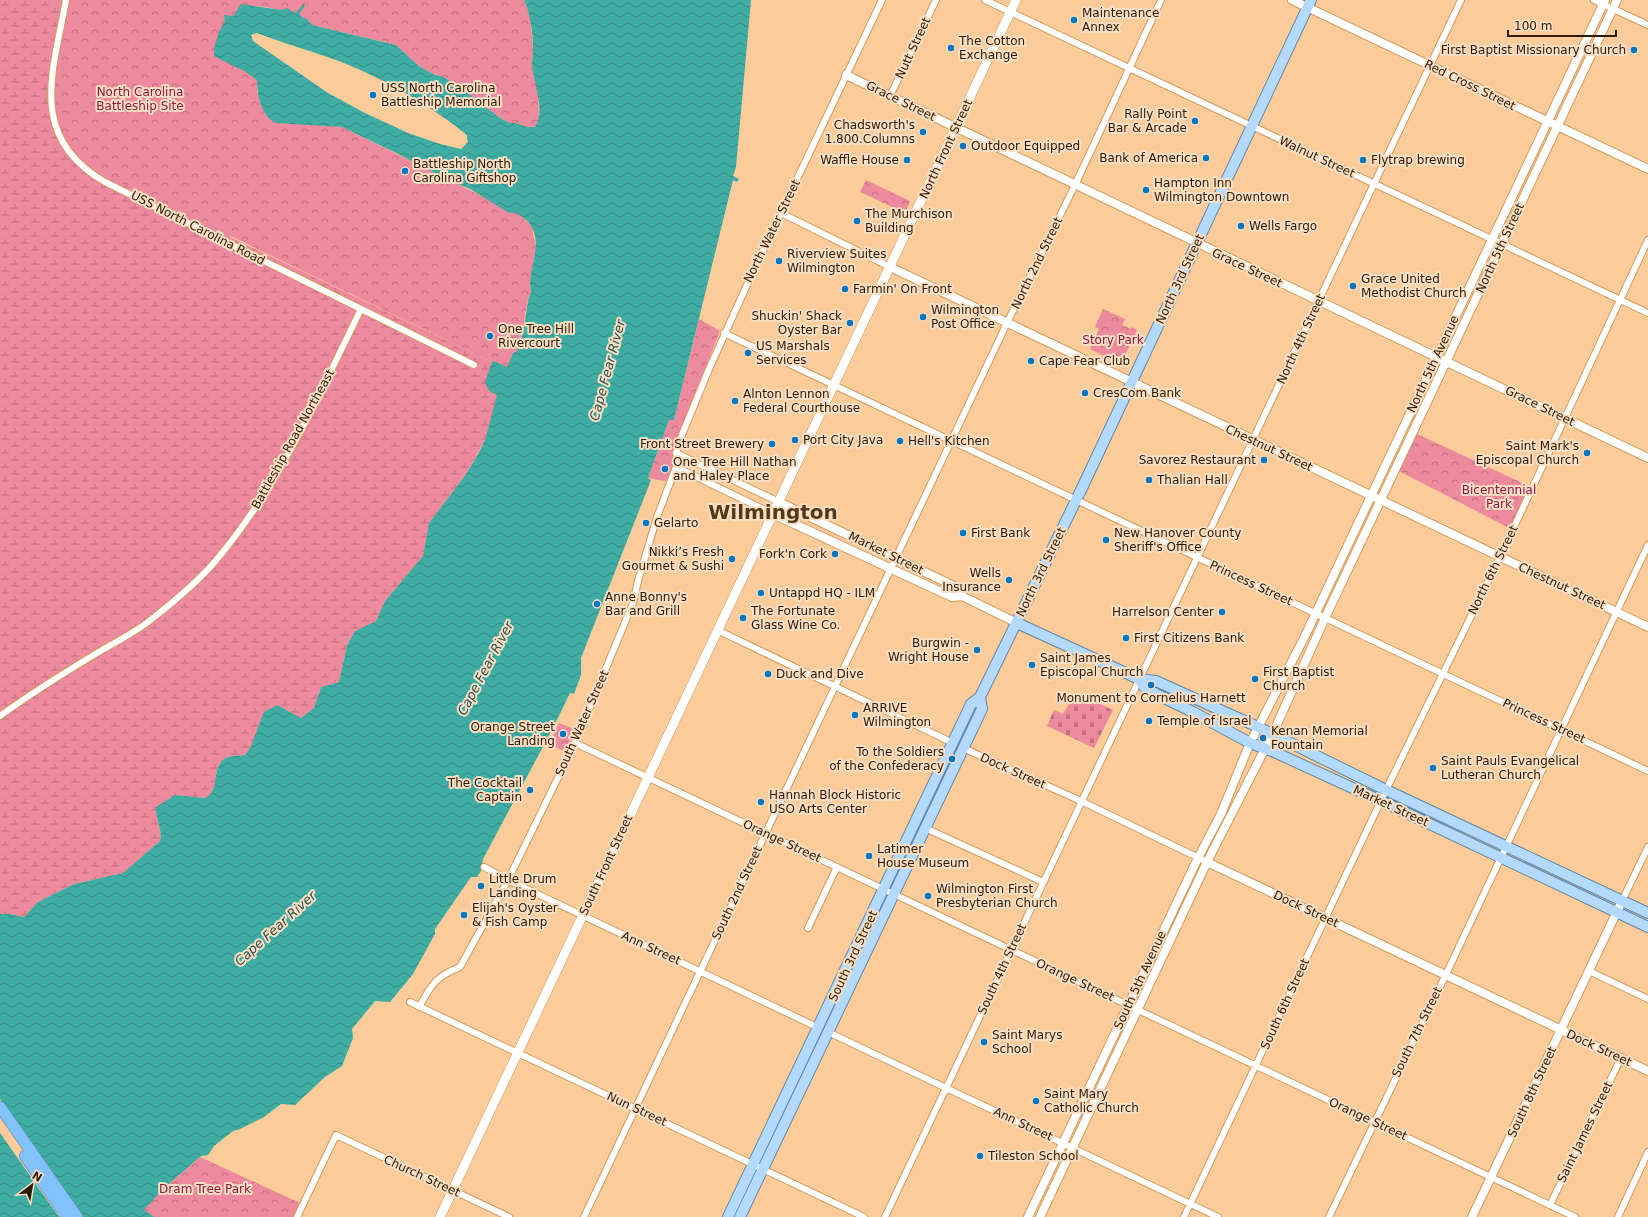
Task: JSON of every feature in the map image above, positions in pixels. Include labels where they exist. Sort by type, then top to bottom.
[{"type":"highway","points":[[0,1107],[77,1217]]},
{"type":"highway","points":[[0,1120],[67,1217]]},
{"type":"main road","name":"North Front Street","points":[[773,514],[1016,0]]},
{"type":"main road","name":"North 3rd Street","points":[[1017,623],[1076,501],[1309,4]]},
{"type":"main road","name":"South Front Street","points":[[440,1217],[773,514]]},
{"type":"main road","name":"Market Street","points":[[1017,623],[1139,679],[1156,681],[1273,733],[1386,790],[1648,913]]},
{"type":"main road","name":"South 3rd Street","points":[[728,1217],[758,1167],[889,892],[971,704],[980,697],[1017,623]]},
{"type":"main road","name":"Market Street","points":[[1139,679],[1145,688],[1250,743],[1381,801],[1648,927]]},
{"type":"main road","name":"South 3rd Street","points":[[889,892],[925,828],[964,748],[982,709],[980,697]]},
{"type":"main road","name":"South 3rd Street","points":[[740,1217],[758,1167]]},
{"type":"street","name":"USS North Carolina Road","points":[[66,0],[52,76],[51,101],[56,129],[65,146],[89,172],[105,182],[474,365]]},
{"type":"street","name":"North Water Street","points":[[676,468],[677,447],[724,333],[882,0]]},
{"type":"street","name":"Nutt Street","points":[[890,96],[936,0]]},
{"type":"street","name":"Walnut Street","points":[[985,0],[1492,241],[1648,313]]},
{"type":"street","name":"North 2nd Street","points":[[891,569],[1007,323],[1075,185],[1128,67],[1161,0]]},
{"type":"street","name":"Red Cross Street","points":[[1292,0],[1309,4],[1430,66],[1648,169]]},
{"type":"street","name":"North 4th Street","points":[[1139,679],[1198,558],[1461,0]]},
{"type":"street","points":[[1594,0],[1604,2],[1613,9],[1648,25]]},
{"type":"street","points":[[1557,126],[1617,0]]},
{"type":"street","name":"North 5th Avenue","points":[[1250,743],[1316,614],[1604,2]]},
{"type":"street","name":"Grace Street","points":[[846,75],[1196,244],[1648,458]]},
{"type":"street","name":"North 5th Street","points":[[1380,501],[1557,126]]},
{"type":"street","points":[[781,213],[890,267]]},
{"type":"street","name":"North 6th Street","points":[[1386,790],[1500,557],[1648,240]]},
{"type":"street","name":"Chestnut Street","points":[[890,267],[1648,627]]},
{"type":"street","name":"Battleship Road Northeast","points":[[0,716],[31,693],[152,619],[198,579],[218,559],[266,493],[361,310]]},
{"type":"street","name":"Princess Street","points":[[724,333],[1648,771]]},
{"type":"street","name":"Market Street","points":[[676,453],[956,587],[962,596],[1017,623]]},
{"type":"street","name":"Market Street","points":[[676,468],[952,597],[962,596]]},
{"type":"street","name":"South Water Street","points":[[419,1007],[434,982],[445,973],[460,967],[508,880],[575,743],[633,603],[638,581],[658,517],[676,468]]},
{"type":"street","points":[[1273,733],[1380,501]]},
{"type":"street","name":"South 7th Street","points":[[1328,1217],[1648,545]]},
{"type":"street","name":"South 2nd Street","points":[[584,1217],[891,569]]},
{"type":"street","points":[[717,630],[953,743]]},
{"type":"street","name":"South 4th Street","points":[[885,1217],[1139,679]]},
{"type":"street","name":"South 5th Avenue","points":[[1040,1217],[1207,862],[1273,733]]},
{"type":"street","name":"Orange Street","points":[[575,743],[1575,1217]]},
{"type":"street","name":"South 5th Avenue","points":[[1028,1217],[1198,858],[1221,814],[1250,743]]},
{"type":"street","name":"Dock Street","points":[[964,748],[1081,801],[1648,1071]]},
{"type":"street","name":"South 6th Street","points":[[1184,1217],[1386,790]]},
{"type":"street","points":[[925,828],[1043,882]]},
{"type":"street","points":[[1622,901],[1648,847]]},
{"type":"street","name":"Ann Street","points":[[484,867],[583,916],[1218,1217]]},
{"type":"street","points":[[808,928],[837,867]]},
{"type":"street","name":"South 8th Street","points":[[1472,1217],[1622,901]]},
{"type":"street","points":[[1589,971],[1648,999]]},
{"type":"street","name":"Nun Street","points":[[410,1002],[864,1217]]},
{"type":"street","name":"Saint James Street","points":[[1550,1205],[1620,1058]]},
{"type":"street","name":"Church Street","points":[[297,1217],[336,1135],[509,1217]]},
{"type":"street","points":[[1618,1217],[1648,1152]]},
{"type":"green space","points":[[0,0],[524,0],[241,4],[230,237],[492,362],[490,370],[498,395],[485,440],[466,474],[429,523],[423,556],[385,601],[376,621],[355,631],[347,645],[339,682],[321,687],[314,708],[301,718],[277,705],[245,755],[228,757],[221,762],[218,767],[213,790],[205,798],[175,795],[156,807],[161,837],[160,841],[123,873],[74,884],[38,902],[24,917],[10,914],[0,914]]},
{"type":"green space","name":"North Carolina Battleship Site","points":[[71,0],[524,0],[530,15],[533,47],[532,64],[538,92],[539,121],[535,127],[510,123],[500,118],[468,93],[444,77],[433,74],[419,66],[396,45],[312,25],[307,19],[300,16],[300,13],[305,6],[295,13],[265,7],[241,5],[233,16],[225,14],[224,22],[218,33],[214,53],[214,56],[244,71],[257,80],[257,93],[291,123],[342,127],[524,218],[532,227],[536,248],[530,284],[531,291],[528,299],[520,343],[517,351],[513,353],[507,367],[494,361],[492,362],[87,167],[66,144],[60,133],[55,113],[55,80]]},
{"type":"green space","points":[[866,180],[910,201],[905,213],[860,192]]},
{"type":"green space","name":"Story Park","points":[[1103,309],[1125,319],[1122,325],[1131,329],[1132,327],[1137,330],[1121,364],[1090,349],[1099,329],[1095,327]]},
{"type":"green space","points":[[699,319],[720,331],[674,447],[673,467],[666,481],[648,478],[669,420],[674,420]]},
{"type":"green space","name":"Bicentennial Park","points":[[1415,433],[1531,487],[1511,529],[1397,470]]},
{"type":"green space","points":[[1082,696],[1113,710],[1094,748],[1047,726],[1054,710],[1063,714],[1072,701]]},
{"type":"green space","points":[[559,723],[576,730],[565,752],[549,744]]},
{"type":"green space","name":"Dram Tree Park","points":[[200,1157],[300,1203],[293,1217],[136,1217],[162,1190]]},
{"type":"water","name":"Cape Fear River","points":[[524,0],[751,0],[736,167],[733,176],[739,179],[737,182],[733,180],[674,420],[669,420],[648,478],[651,480],[581,658],[581,675],[574,694],[570,693],[483,859],[481,871],[477,877],[471,877],[435,929],[435,934],[413,974],[390,1002],[375,1001],[352,1029],[353,1038],[342,1066],[325,1077],[295,1105],[281,1104],[264,1117],[233,1131],[214,1146],[208,1155],[201,1156],[162,1190],[144,1210],[154,1217],[0,1217],[0,914],[10,914],[24,917],[38,902],[74,884],[123,873],[160,841],[161,837],[156,807],[175,795],[205,798],[213,790],[218,767],[221,762],[228,757],[245,755],[251,746],[264,712],[277,705],[301,718],[314,708],[321,687],[339,682],[347,645],[355,631],[376,621],[385,601],[423,556],[429,523],[466,474],[485,440],[497,395],[489,391],[485,382],[492,362],[494,361],[507,367],[513,353],[517,351],[523,333],[528,300],[531,292],[530,283],[536,241],[531,226],[525,219],[517,214],[509,213],[470,189],[448,180],[342,127],[276,123],[271,120],[263,110],[259,98],[257,80],[244,71],[214,56],[214,48],[225,20],[224,15],[233,16],[241,4],[282,10],[287,8],[295,13],[304,4],[305,6],[300,13],[300,16],[307,19],[312,25],[396,45],[419,66],[433,74],[444,77],[468,93],[500,118],[510,123],[535,127],[538,120],[539,105],[532,64],[532,30]],"holes":[[[257,33],[344,63],[408,94],[467,135],[468,142],[461,149],[440,144],[408,133],[365,113],[328,93],[253,41],[251,35]]]},
{"type":"pier","points":[[0,1099],[83,1217],[59,1217],[0,1133]]},
{"type":"place","name":"Maintenance Annex","points":[[1074,20]]},
{"type":"place","name":"The Cotton Exchange","points":[[951,48]]},
{"type":"place","name":"First Baptist Missionary Church","points":[[1634,50]]},
{"type":"place","name":"USS North Carolina Battleship Memorial","points":[[373,95]]},
{"type":"place","name":"Rally Point Bar & Arcade","points":[[1195,121]]},
{"type":"place","name":"Chadsworth's 1.800.Columns","points":[[923,132]]},
{"type":"place","name":"Outdoor Equipped","points":[[963,146]]},
{"type":"place","name":"Bank of America","points":[[1206,158]]},
{"type":"place","name":"Waffle House","points":[[907,160]]},
{"type":"place","name":"Flytrap brewing","points":[[1363,160]]},
{"type":"place","name":"Battleship North Carolina Giftshop","points":[[405,171]]},
{"type":"place","name":"Hampton Inn Wilmington Downtown","points":[[1146,190]]},
{"type":"place","name":"The Murchison Building","points":[[857,221]]},
{"type":"place","name":"Wells Fargo","points":[[1241,226]]},
{"type":"place","name":"Riverview Suites Wilmington","points":[[779,261]]},
{"type":"place","name":"Grace United Methodist Church","points":[[1353,286]]},
{"type":"place","name":"Farmin' On Front","points":[[845,289]]},
{"type":"place","name":"Wilmington Post Office","points":[[923,317]]},
{"type":"place","name":"Shuckin' Shack Oyster Bar","points":[[850,323]]},
{"type":"place","name":"One Tree Hill Rivercourt","points":[[490,336]]},
{"type":"place","name":"US Marshals Services","points":[[748,353]]},
{"type":"place","name":"Cape Fear Club","points":[[1031,361]]},
{"type":"place","name":"CresCom Bank","points":[[1085,393]]},
{"type":"place","name":"Alnton Lennon Federal Courthouse","points":[[735,401]]},
{"type":"place","name":"Port City Java","points":[[795,440]]},
{"type":"place","name":"Hell's Kitchen","points":[[900,441]]},
{"type":"place","name":"Front Street Brewery","points":[[772,444]]},
{"type":"place","name":"Saint Mark's Episcopal Church","points":[[1587,453]]},
{"type":"place","name":"Savorez Restaurant","points":[[1264,460]]},
{"type":"place","name":"One Tree Hill Nathan and Haley Place","points":[[665,469]]},
{"type":"place","name":"Thalian Hall","points":[[1149,480]]},
{"type":"place","name":"Gelarto","points":[[646,523]]},
{"type":"place","name":"First Bank","points":[[963,533]]},
{"type":"place","name":"New Hanover County Sheriff's Office","points":[[1106,540]]},
{"type":"place","name":"Fork'n Cork","points":[[835,554]]},
{"type":"place","name":"Nikki’s Fresh Gourmet & Sushi","points":[[732,559]]},
{"type":"place","name":"Wells Insurance","points":[[1009,580]]},
{"type":"place","name":"Untappd HQ - ILM","points":[[761,593]]},
{"type":"place","name":"Anne Bonny's Bar and Grill","points":[[597,604]]},
{"type":"place","name":"Harrelson Center","points":[[1222,612]]},
{"type":"place","name":"The Fortunate Glass Wine Co.","points":[[743,618]]},
{"type":"place","name":"First Citizens Bank","points":[[1126,638]]},
{"type":"place","name":"Burgwin - Wright House","points":[[977,650]]},
{"type":"place","name":"Saint James Episcopal Church","points":[[1032,665]]},
{"type":"place","name":"Duck and Dive","points":[[768,674]]},
{"type":"place","name":"First Baptist Church","points":[[1255,679]]},
{"type":"place","name":"Monument to Cornelius Harnett","points":[[1151,685]]},
{"type":"place","name":"ARRIVE Wilmington","points":[[855,715]]},
{"type":"place","name":"Temple of Israel","points":[[1149,721]]},
{"type":"place","name":"Orange Street Landing","points":[[563,734]]},
{"type":"place","name":"Kenan Memorial Fountain","points":[[1263,738]]},
{"type":"place","name":"To the Soldiers of the Confederacy","points":[[952,759]]},
{"type":"place","name":"Saint Pauls Evangelical Lutheran Church","points":[[1433,768]]},
{"type":"place","name":"The Cocktail Captain","points":[[530,790]]},
{"type":"place","name":"Hannah Block Historic USO Arts Center","points":[[761,802]]},
{"type":"place","name":"Latimer House Museum","points":[[869,856]]},
{"type":"place","name":"Little Drum Landing","points":[[481,886]]},
{"type":"place","name":"Wilmington First Presbyterian Church","points":[[928,896]]},
{"type":"place","name":"Elijah's Oyster & Fish Camp","points":[[464,915]]},
{"type":"place","name":"Saint Marys School","points":[[984,1042]]},
{"type":"place","name":"Saint Mary Catholic Church","points":[[1036,1101]]},
{"type":"place","name":"Tileston School","points":[[980,1156]]},
{"type":"district","name":"Wilmington","points":[[773,512]]}]
